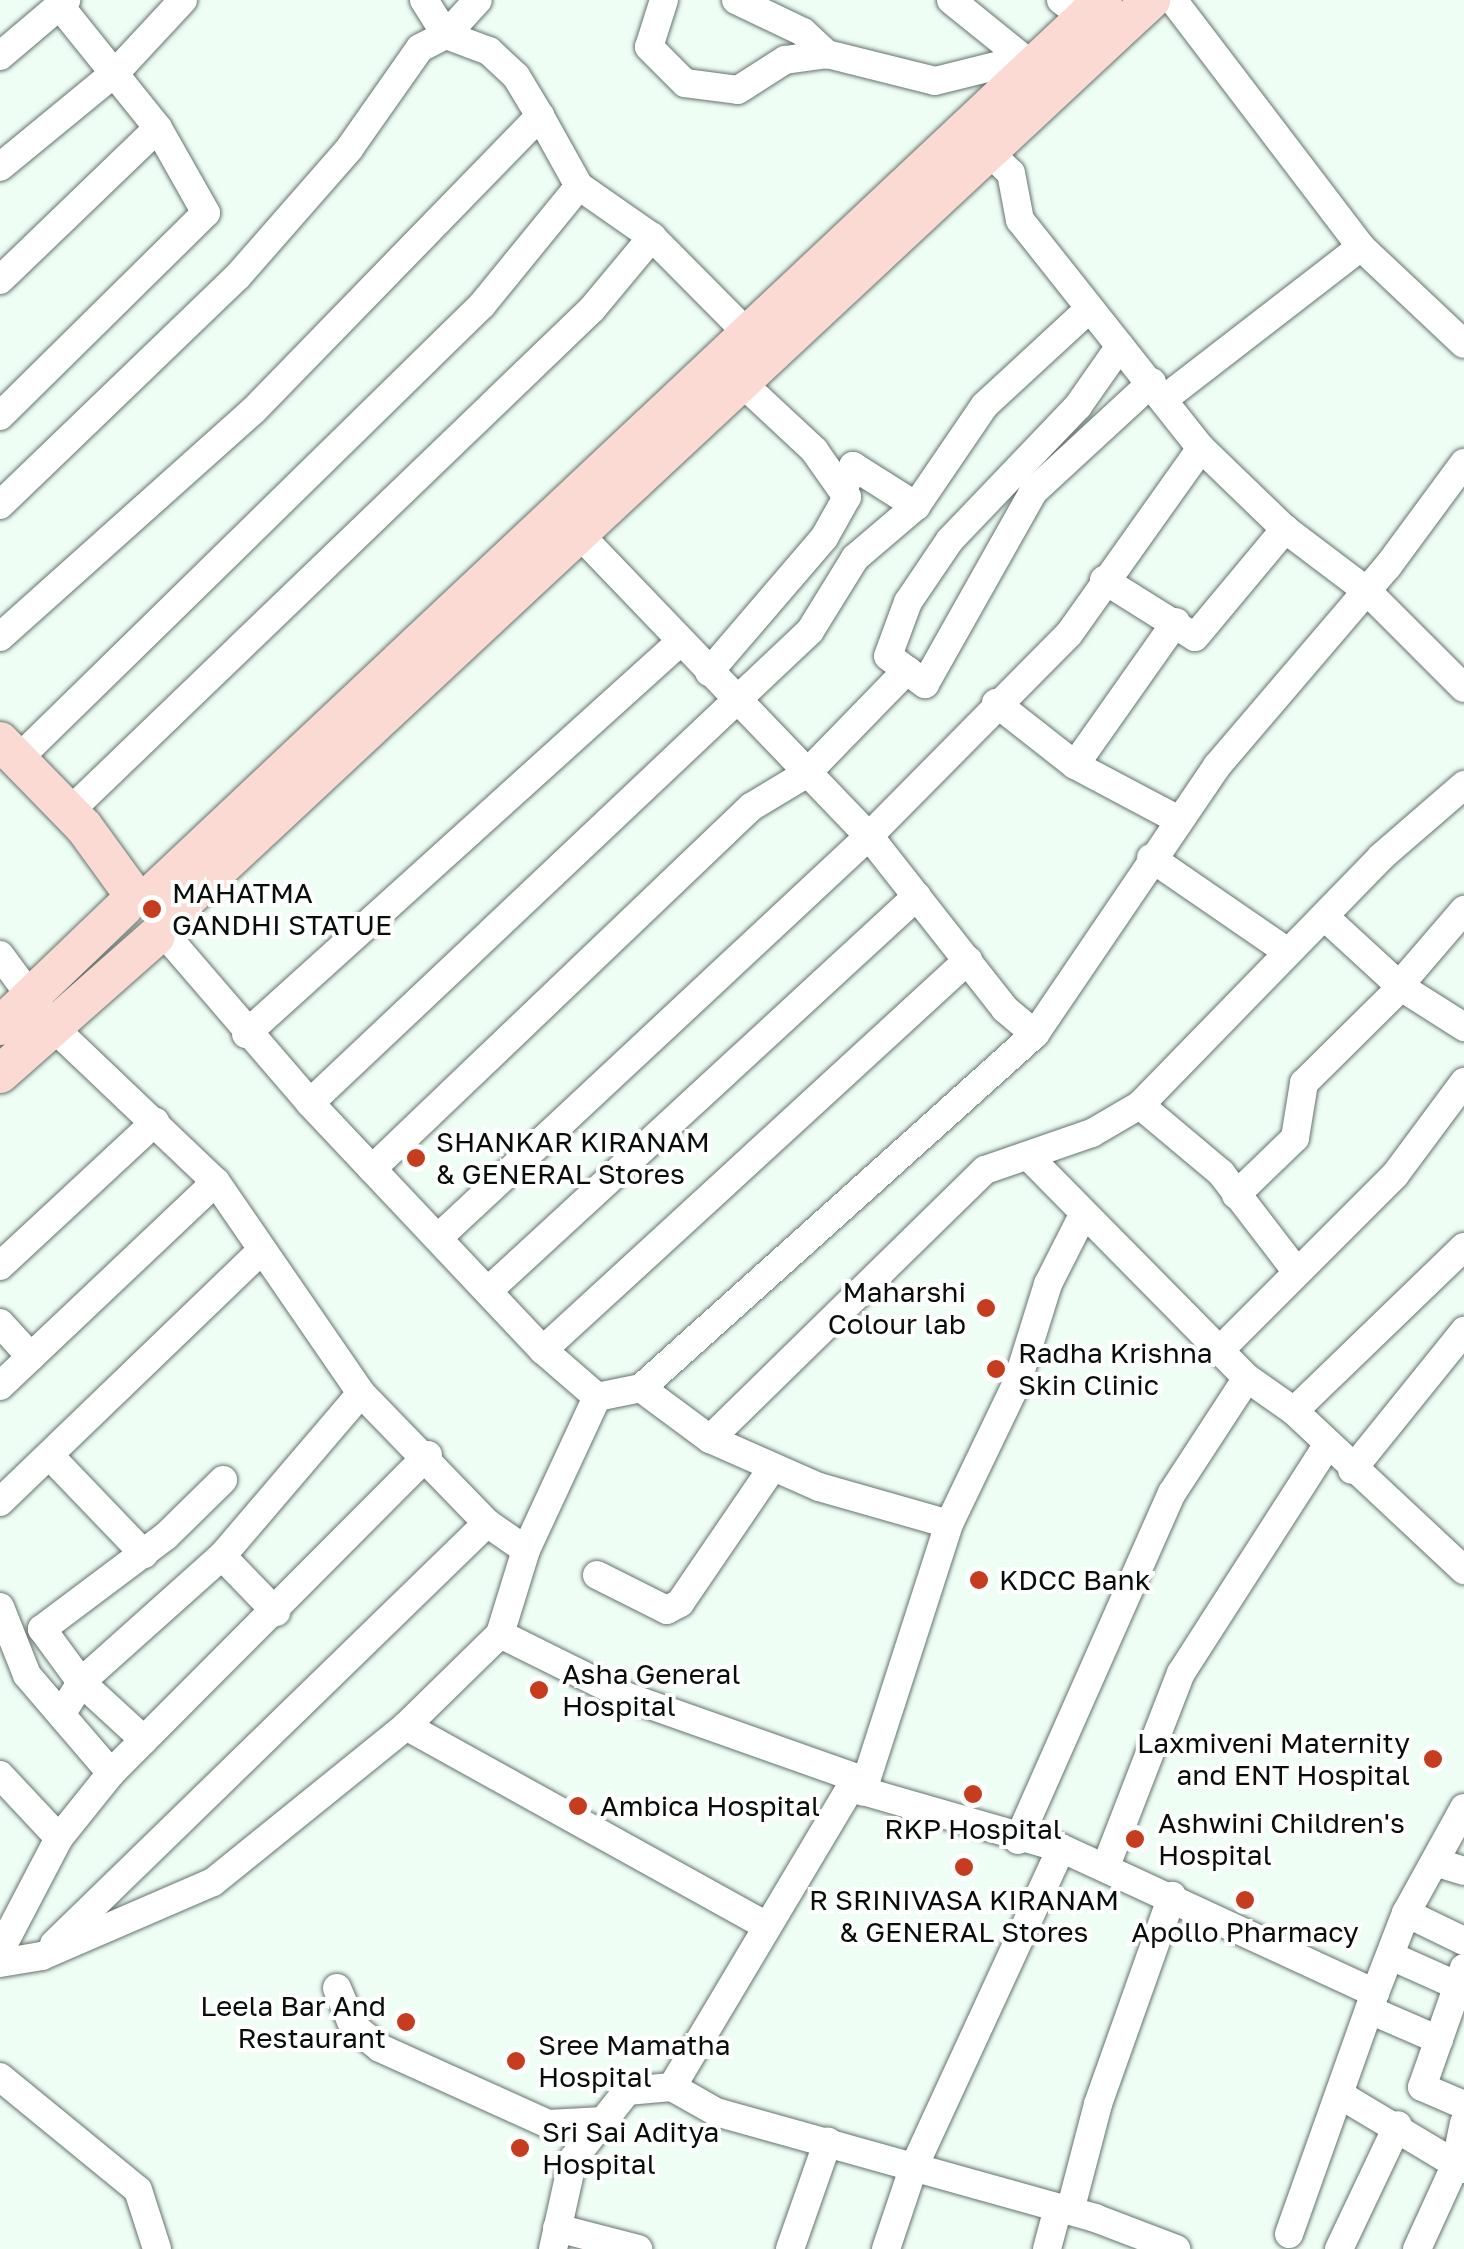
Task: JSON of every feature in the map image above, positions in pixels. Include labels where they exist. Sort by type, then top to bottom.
[{"type":"main road","points":[[0,1074],[41,1013],[580,536],[739,380],[1151,0]]},
{"type":"main road","points":[[151,912],[1083,6]]},
{"type":"main road","points":[[9,751],[70,811],[151,912]]},
{"type":"main road","points":[[0,1026],[41,1013]]},
{"type":"street","points":[[0,167],[116,71],[183,0]]},
{"type":"street","points":[[424,0],[446,35],[489,51],[516,76],[580,186],[652,237],[746,332]]},
{"type":"street","points":[[0,506],[238,276],[349,149],[420,48],[446,35],[478,0]]},
{"type":"street","points":[[664,0],[649,47],[685,82],[738,90],[786,60],[827,54],[935,80],[1029,62]]},
{"type":"street","points":[[736,0],[804,32],[827,54]]},
{"type":"street","points":[[951,0],[1029,62]]},
{"type":"street","points":[[1173,0],[1362,247],[1464,344]]},
{"type":"street","points":[[0,56],[63,3],[158,128],[206,213],[0,416]]},
{"type":"street","points":[[0,636],[266,398],[540,116]]},
{"type":"street","points":[[0,280],[158,128]]},
{"type":"street","points":[[990,152],[1011,173],[1020,220],[1201,448],[1285,529],[1367,592],[1464,688]]},
{"type":"street","points":[[9,751],[482,305],[580,186]]},
{"type":"street","points":[[70,811],[425,474],[592,309],[652,237]]},
{"type":"street","points":[[372,1168],[751,808],[806,774],[916,677],[1034,492],[1158,390],[1362,247]]},
{"type":"street","points":[[310,1103],[810,631],[854,558],[916,506],[984,405],[1088,310]]},
{"type":"street","points":[[916,677],[888,656],[908,602],[950,540],[1078,406],[1120,346]]},
{"type":"street","points":[[709,672],[824,538],[847,497],[814,450],[739,380]]},
{"type":"street","points":[[438,1238],[869,836],[996,703],[1069,634],[1201,448]]},
{"type":"street","points":[[597,1397],[641,1388],[1036,1034],[1177,819],[1367,592],[1464,463]]},
{"type":"street","points":[[842,491],[853,466],[916,506]]},
{"type":"street","points":[[1104,580],[1195,637],[1285,529]]},
{"type":"street","points":[[580,536],[869,836],[968,960],[1036,1034]]},
{"type":"street","points":[[1075,765],[1176,622]]},
{"type":"street","points":[[246,1034],[680,642]]},
{"type":"street","points":[[996,703],[1075,765],[1177,819]]},
{"type":"street","points":[[710,1439],[985,1170],[1029,1157],[1140,1105],[1326,918],[1381,856],[1464,785]]},
{"type":"street","points":[[1151,858],[1288,952]]},
{"type":"street","points":[[488,1291],[917,896]]},
{"type":"street","points":[[1236,1194],[1294,1138],[1304,1083],[1402,984],[1464,910]]},
{"type":"street","points":[[151,912],[246,1034],[543,1350],[597,1397]]},
{"type":"street","points":[[1326,918],[1402,984],[1464,1028]]},
{"type":"street","points":[[0,955],[41,1013],[216,1182],[361,1393],[428,1456],[487,1523],[526,1550]]},
{"type":"street","points":[[543,1350],[968,960]]},
{"type":"street","points":[[1294,1268],[1395,1174],[1464,1082]]},
{"type":"street","points":[[1140,1105],[1236,1194],[1294,1268],[1297,1281],[1222,1348]]},
{"type":"street","points":[[0,1266],[156,1122]]},
{"type":"street","points":[[1029,1157],[1082,1217],[1222,1348],[1247,1378],[1294,1411],[1352,1470],[1464,1570]]},
{"type":"street","points":[[0,1386],[216,1182]]},
{"type":"street","points":[[672,2087],[767,1926],[859,1784],[949,1524],[1017,1383],[1048,1284],[1082,1217]]},
{"type":"street","points":[[1294,1411],[1464,1246]]},
{"type":"street","points":[[0,1502],[261,1250]]},
{"type":"street","points":[[0,1323],[31,1358]]},
{"type":"street","points":[[1352,1470],[1464,1331]]},
{"type":"street","points":[[1018,1840],[1172,1493],[1247,1378]]},
{"type":"street","points":[[641,1388],[710,1439],[772,1468],[949,1524]]},
{"type":"street","points":[[62,1714],[81,1682],[222,1556],[361,1393]]},
{"type":"street","points":[[0,1963],[42,1956],[213,1882],[406,1726],[500,1634],[526,1550],[597,1397]]},
{"type":"street","points":[[1106,1866],[1182,1673],[1328,1444]]},
{"type":"street","points":[[50,1456],[144,1554]]},
{"type":"street","points":[[0,1951],[59,1838],[111,1774],[428,1456]]},
{"type":"street","points":[[597,1575],[666,1610],[680,1603],[772,1468]]},
{"type":"street","points":[[144,1740],[105,1696],[81,1682],[42,1628],[144,1554],[222,1480]]},
{"type":"street","points":[[42,1956],[487,1523]]},
{"type":"street","points":[[222,1556],[276,1612]]},
{"type":"street","points":[[0,1607],[27,1675],[111,1774]]},
{"type":"street","points":[[500,1634],[626,1696],[859,1784],[1018,1840],[1061,1848],[1106,1866],[1172,1896],[1439,2040]]},
{"type":"street","points":[[406,1726],[767,1926]]},
{"type":"street","points":[[0,1775],[59,1838]]},
{"type":"street","points":[[1288,2234],[1342,2096],[1406,1913],[1464,1808]]},
{"type":"street","points":[[886,2249],[913,2170],[1061,1848]]},
{"type":"street","points":[[1435,1862],[1464,1871]]},
{"type":"street","points":[[1047,2249],[1064,2210],[1172,1896]]},
{"type":"street","points":[[1406,1913],[1464,1941]]},
{"type":"street","points":[[1392,1956],[1461,1977],[1422,2088],[1464,2106]]},
{"type":"street","points":[[336,1988],[354,2026],[380,2048],[548,2124],[603,2121]]},
{"type":"street","points":[[0,2078],[138,2190],[157,2249]]},
{"type":"street","points":[[638,2249],[555,2238],[573,2159],[627,2091],[672,2087],[716,2112],[1064,2210],[1176,2249]]},
{"type":"street","points":[[1342,2096],[1398,2125],[1459,2168]]},
{"type":"street","points":[[1418,2249],[1459,2168],[1464,2123]]},
{"type":"street","points":[[1339,2249],[1398,2125]]},
{"type":"street","points":[[790,2249],[828,2141]]},
{"type":"place","name":"MAHATMA GANDHI STATUE","points":[[152,909]]},
{"type":"place","name":"SHANKAR KIRANAM & GENERAL Stores","points":[[416,1158]]},
{"type":"place","name":"Maharshi Colour lab","points":[[986,1308]]},
{"type":"place","name":"Radha Krishna Skin Clinic","points":[[996,1369]]},
{"type":"place","name":"KDCC Bank","points":[[979,1580]]},
{"type":"place","name":"Asha General Hospital","points":[[539,1690]]},
{"type":"place","name":"Laxmiveni Maternity and ENT Hospital","points":[[1433,1759]]},
{"type":"place","name":"RKP Hospital","points":[[973,1794]]},
{"type":"place","name":"Ambica Hospital","points":[[578,1806]]},
{"type":"place","name":"Ashwini Children's Hospital","points":[[1135,1839]]},
{"type":"place","name":"R SRINIVASA KIRANAM & GENERAL Stores","points":[[964,1867]]},
{"type":"place","name":"Apollo Pharmacy","points":[[1245,1900]]},
{"type":"place","name":"Leela Bar And Restaurant","points":[[406,2022]]},
{"type":"place","name":"Sree Mamatha Hospital","points":[[516,2061]]},
{"type":"place","name":"Sri Sai Aditya Hospital","points":[[520,2148]]}]
